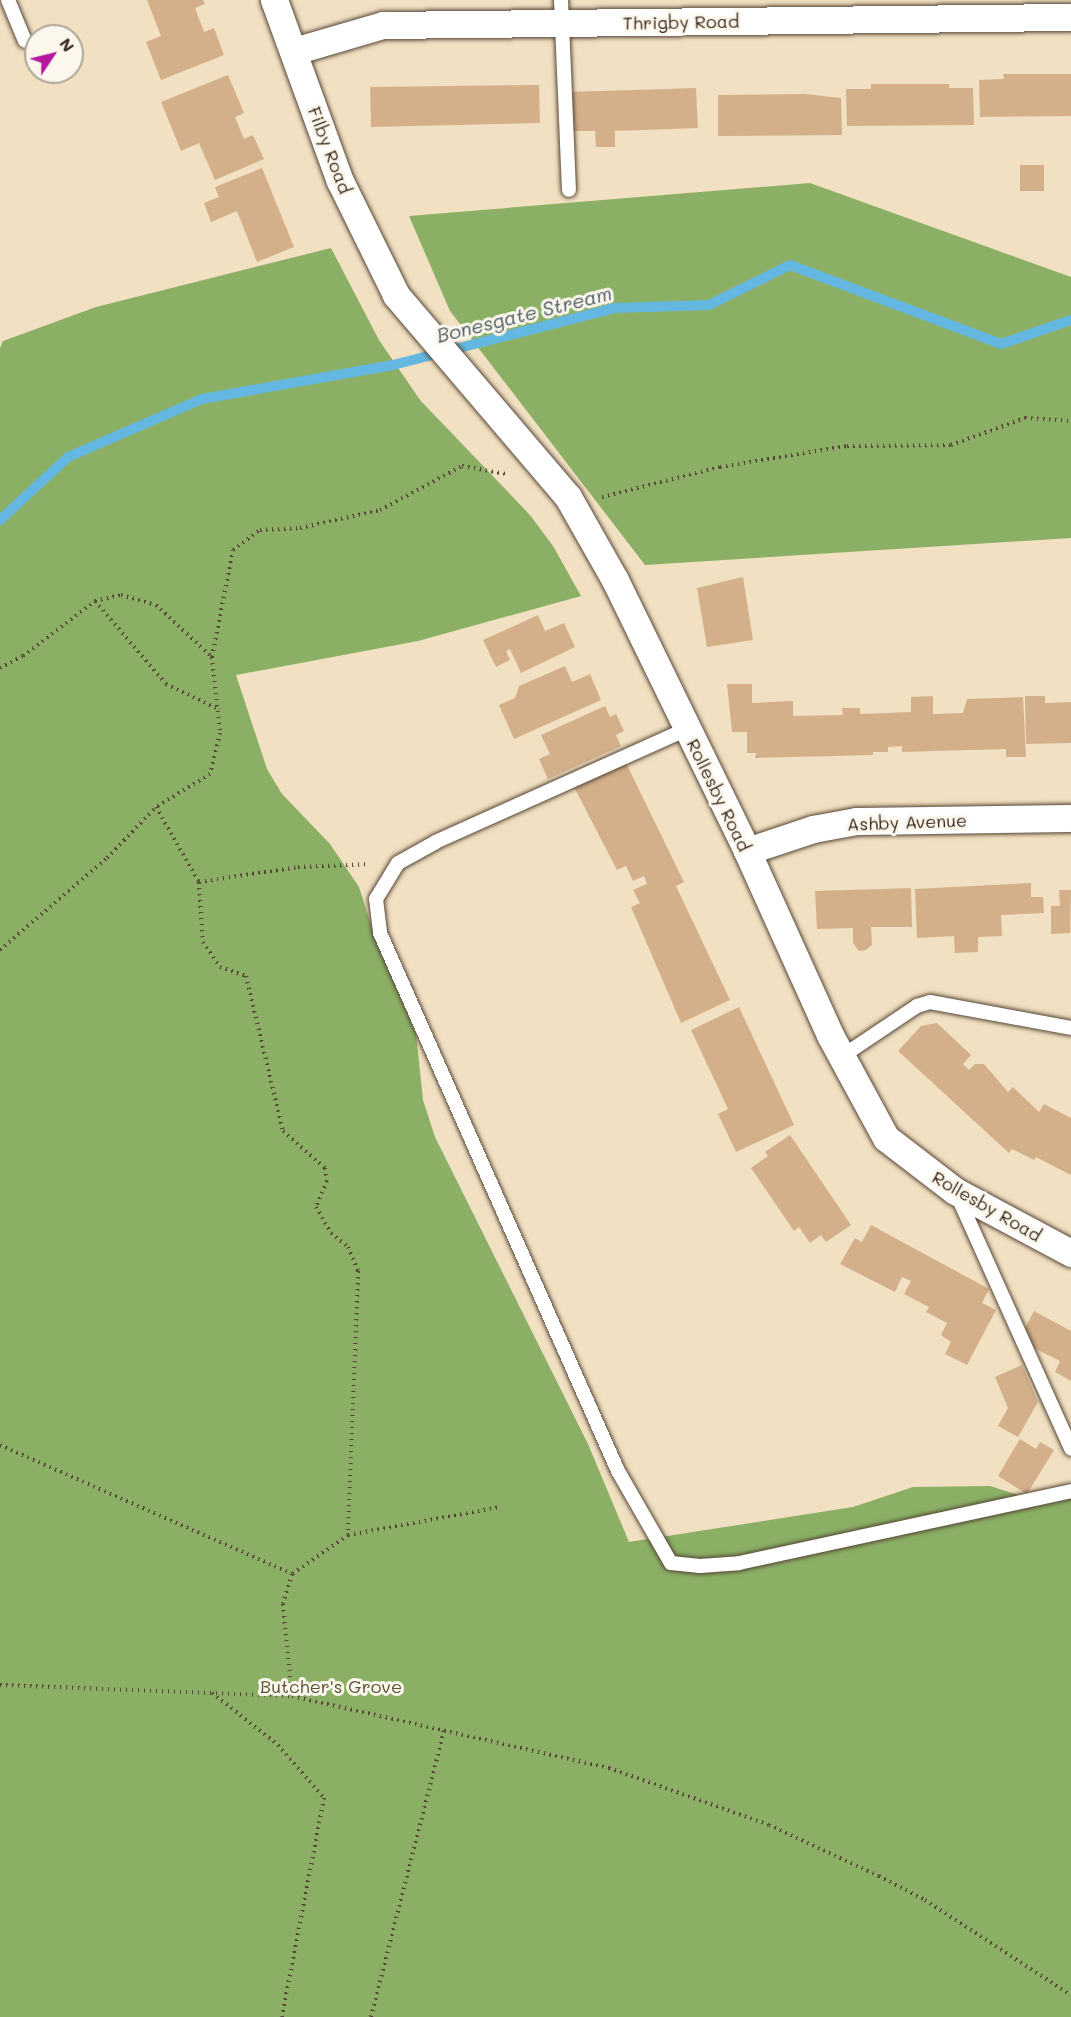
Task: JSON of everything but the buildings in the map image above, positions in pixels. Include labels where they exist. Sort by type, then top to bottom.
[{"type":"street","name":"Filby Road","points":[[274,0],[340,181],[396,295]]},
{"type":"street","name":"Thrigby Road","points":[[294,51],[383,25],[562,12],[1071,16]]},
{"type":"street","name":"Rollesby Road","points":[[396,295],[568,497],[615,580],[747,852],[841,1057],[886,1138],[910,1160],[956,1191],[1071,1253]]},
{"type":"street","name":"Ashby Avenue","points":[[747,852],[813,829],[856,821],[1071,818]]},
{"type":"lane","points":[[8,0],[24,39]]},
{"type":"lane","points":[[562,12],[569,190]]},
{"type":"lane","points":[[687,729],[436,842],[399,863],[376,899],[380,933],[618,1471],[671,1563],[700,1566],[739,1563],[1071,1491]]},
{"type":"lane","points":[[841,1057],[917,1006],[930,1002],[1071,1028]]},
{"type":"lane","points":[[956,1191],[1071,1449]]},
{"type":"path","points":[[568,497],[603,497],[720,467],[847,446],[951,445],[1025,418],[1071,421]]},
{"type":"path","points":[[0,950],[107,858],[156,807],[210,774],[220,733],[220,710],[212,657],[233,550],[260,530],[300,528],[380,510],[462,466],[513,475]]},
{"type":"path","points":[[0,668],[22,656],[94,601],[121,595],[156,605],[212,657]]},
{"type":"path","points":[[94,601],[166,684],[220,710]]},
{"type":"path","points":[[156,807],[200,882],[203,942],[220,967],[246,976],[283,1131],[325,1168],[327,1180],[316,1207],[331,1233],[348,1247],[358,1271],[348,1535]]},
{"type":"path","points":[[200,882],[298,867],[399,863]]},
{"type":"path","points":[[0,1445],[292,1574]]},
{"type":"path","points":[[292,1696],[283,1604],[292,1574],[348,1535],[500,1508]]},
{"type":"path","points":[[0,1685],[292,1696],[445,1727],[609,1768],[769,1826],[925,1900],[1071,1995]]},
{"type":"path","points":[[212,1692],[278,1745],[324,1798],[282,2017]]},
{"type":"path","points":[[371,2017],[445,1727]]},
{"type":"green space","points":[[810,183],[1071,277],[1071,538],[645,565],[450,311],[409,216]]},
{"type":"green space","name":"Butcher's Grove","points":[[331,248],[379,340],[420,400],[530,515],[553,546],[581,596],[418,641],[236,675],[267,769],[282,794],[330,844],[359,887],[377,943],[416,1033],[423,1100],[435,1137],[588,1444],[629,1542],[853,1507],[913,1487],[990,1486],[1024,1497],[1071,1488],[1071,2017],[0,2017],[0,348],[3,341],[96,307]]},
{"type":"waterway","name":"Bonesgate Stream","points":[[0,520],[68,457],[202,399],[393,365],[615,308],[709,305],[790,265],[1001,344],[1071,320]]}]
